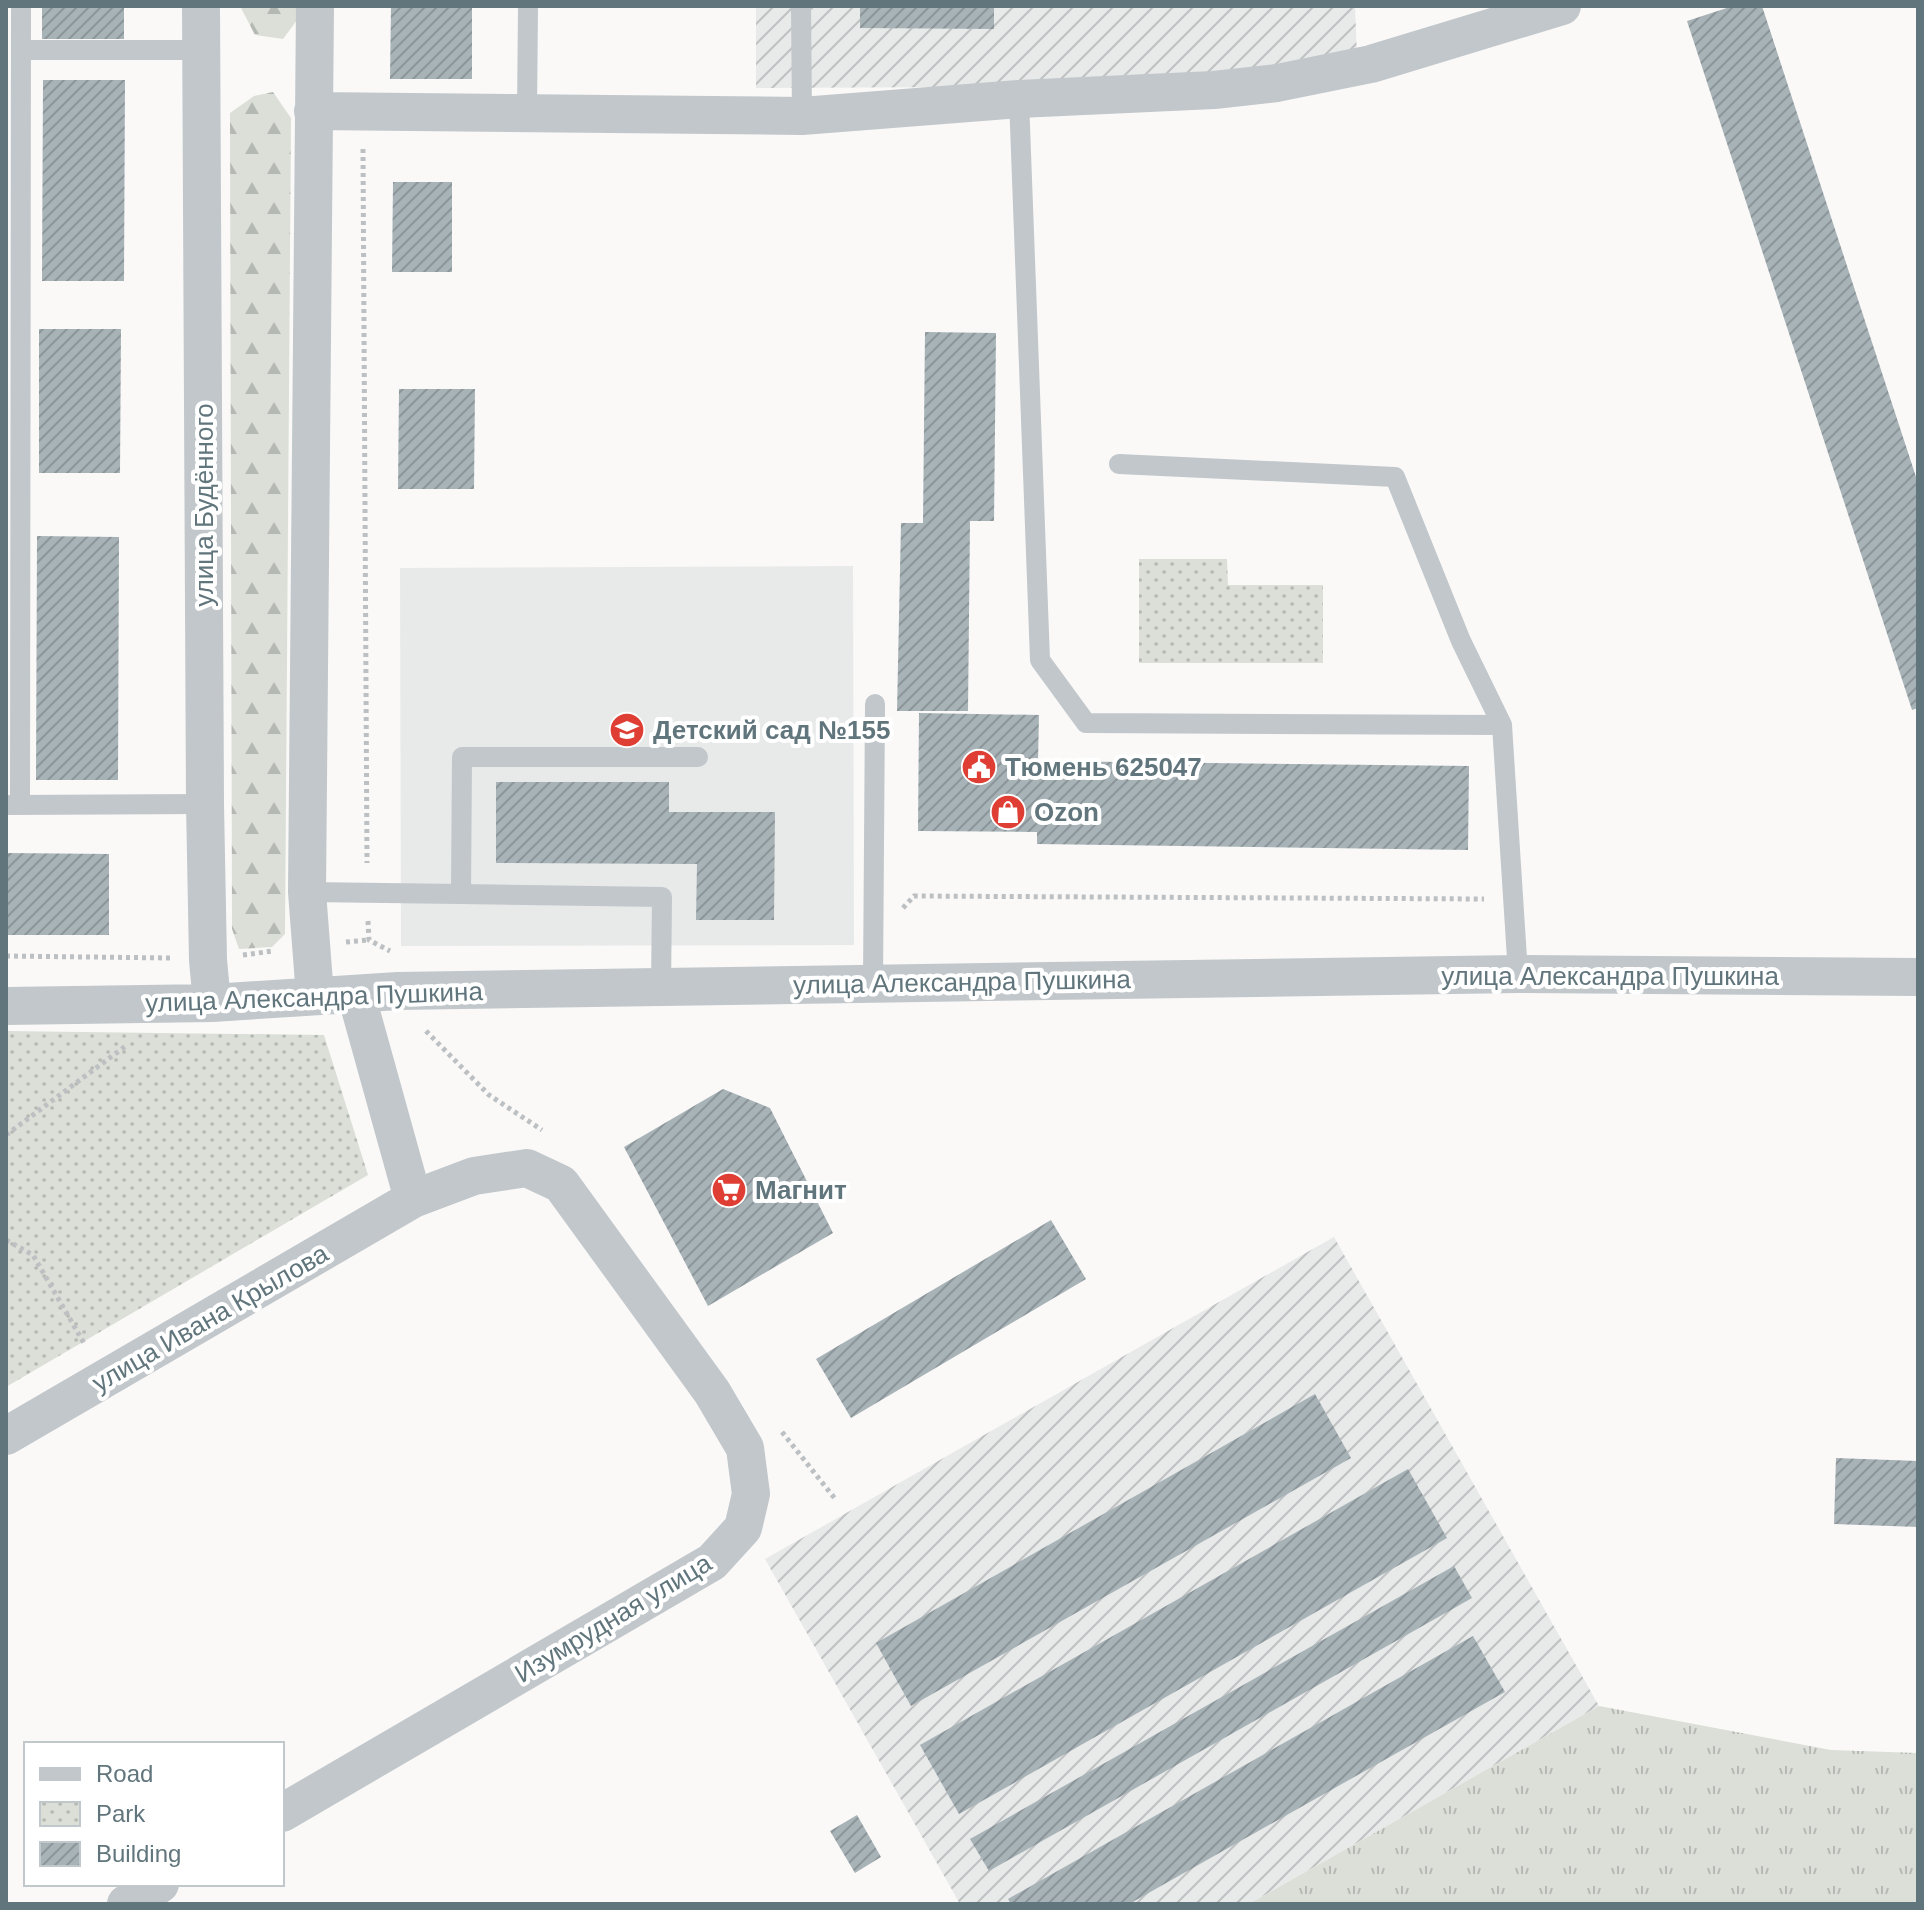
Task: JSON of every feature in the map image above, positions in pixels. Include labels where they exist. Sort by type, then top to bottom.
[{"type":"street","name":"улица Будённого","points":[[201,6],[205,804],[208,960],[212,1003]]},
{"type":"street","points":[[315,6],[307,892],[315,996]]},
{"type":"street","points":[[313,111],[802,116],[1019,99],[1214,90],[1277,83],[1371,64],[1562,6]]},
{"type":"street","name":"улица Александра Пушкина","points":[[6,1006],[153,1005],[356,994],[661,987],[1518,974],[1918,977]]},
{"type":"street","points":[[356,994],[413,1199]]},
{"type":"street","name":"Изумрудная улица","points":[[284,1812],[712,1562],[743,1528],[751,1494],[745,1448],[712,1392],[561,1184],[527,1168],[474,1176],[413,1199]]},
{"type":"street","name":"улица Ивана Крылова","points":[[6,1436],[413,1199]]},
{"type":"street","points":[[126,1904],[157,1886]]},
{"type":"lane","points":[[21,6],[13,805],[205,804]]},
{"type":"lane","points":[[527,114],[528,6]]},
{"type":"lane","points":[[801,6],[802,116]]},
{"type":"lane","points":[[21,50],[201,50]]},
{"type":"lane","points":[[1019,99],[1040,660],[1086,723],[1502,725]]},
{"type":"lane","points":[[1119,464],[1395,477],[1461,641],[1502,725],[1518,974]]},
{"type":"lane","points":[[873,984],[875,704]]},
{"type":"lane","points":[[461,894],[462,757],[698,757]]},
{"type":"lane","points":[[307,892],[662,897],[661,987]]},
{"type":"path","points":[[6,1135],[152,1026],[154,956]]},
{"type":"path","points":[[6,1240],[33,1255],[92,1357]]},
{"type":"shaded area","points":[[756,6],[1355,6],[1357,56],[1190,86],[756,88]]},
{"type":"shaded area","name":"Детский сад №155","points":[[853,566],[854,945],[401,946],[400,568]]},
{"type":"shaded area","points":[[1334,1237],[1599,1706],[1249,1904],[960,1904],[765,1559]]},
{"type":"green space","points":[[240,6],[297,6],[297,20],[283,39],[255,35]]},
{"type":"green space","points":[[273,92],[291,118],[285,934],[272,947],[239,949],[232,929],[230,113],[254,96]]},
{"type":"green space","points":[[1139,559],[1227,559],[1228,585],[1323,585],[1323,663],[1139,663]]},
{"type":"green space","points":[[6,1031],[324,1035],[368,1175],[6,1387]]},
{"type":"green space","points":[[1599,1706],[1831,1750],[1918,1753],[1918,1904],[1249,1904]]},
{"type":"building","points":[[42,6],[124,6],[124,39],[42,39]]},
{"type":"building","points":[[391,6],[472,6],[472,79],[390,79]]},
{"type":"building","points":[[860,6],[994,6],[994,29],[860,28]]},
{"type":"building","points":[[1733,6],[1762,6],[1918,483],[1918,708],[1912,710],[1687,21]]},
{"type":"building","points":[[43,80],[125,80],[124,281],[42,281]]},
{"type":"building","points":[[393,182],[452,182],[452,272],[392,272]]},
{"type":"building","points":[[39,329],[121,329],[120,473],[39,473]]},
{"type":"building","points":[[925,332],[996,333],[994,521],[970,521],[968,711],[897,711],[901,523],[923,523]]},
{"type":"building","points":[[399,389],[475,389],[474,489],[398,489]]},
{"type":"building","points":[[37,536],[119,537],[118,780],[36,780]]},
{"type":"building","points":[[919,713],[1039,715],[1038,761],[1469,766],[1468,850],[1037,844],[1037,832],[918,831]]},
{"type":"building","points":[[496,782],[669,782],[669,812],[775,812],[774,920],[696,920],[697,864],[496,863]]},
{"type":"building","points":[[6,853],[109,854],[109,935],[6,935]]},
{"type":"building","name":"Магнит","points":[[723,1089],[770,1108],[833,1233],[708,1306],[624,1147]]},
{"type":"building","points":[[1051,1220],[1086,1279],[851,1418],[816,1359]]},
{"type":"building","points":[[1315,1394],[1351,1458],[911,1706],[876,1643]]},
{"type":"building","points":[[1836,1458],[1918,1461],[1918,1527],[1834,1524]]},
{"type":"building","points":[[1408,1469],[1447,1538],[959,1814],[920,1745]]},
{"type":"building","points":[[1454,1566],[1472,1598],[989,1871],[970,1839]]},
{"type":"building","points":[[1473,1636],[1505,1692],[1129,1904],[1011,1904],[1008,1899]]},
{"type":"building","points":[[857,1815],[881,1857],[855,1873],[830,1831]]},
{"type":"place","name":"Детский сад №155","points":[[627,730]]},
{"type":"place","name":"Тюмень 625047","points":[[979,767]]},
{"type":"place","name":"Ozon","points":[[1008,812]]},
{"type":"place","name":"Магнит","points":[[729,1190]]}]
